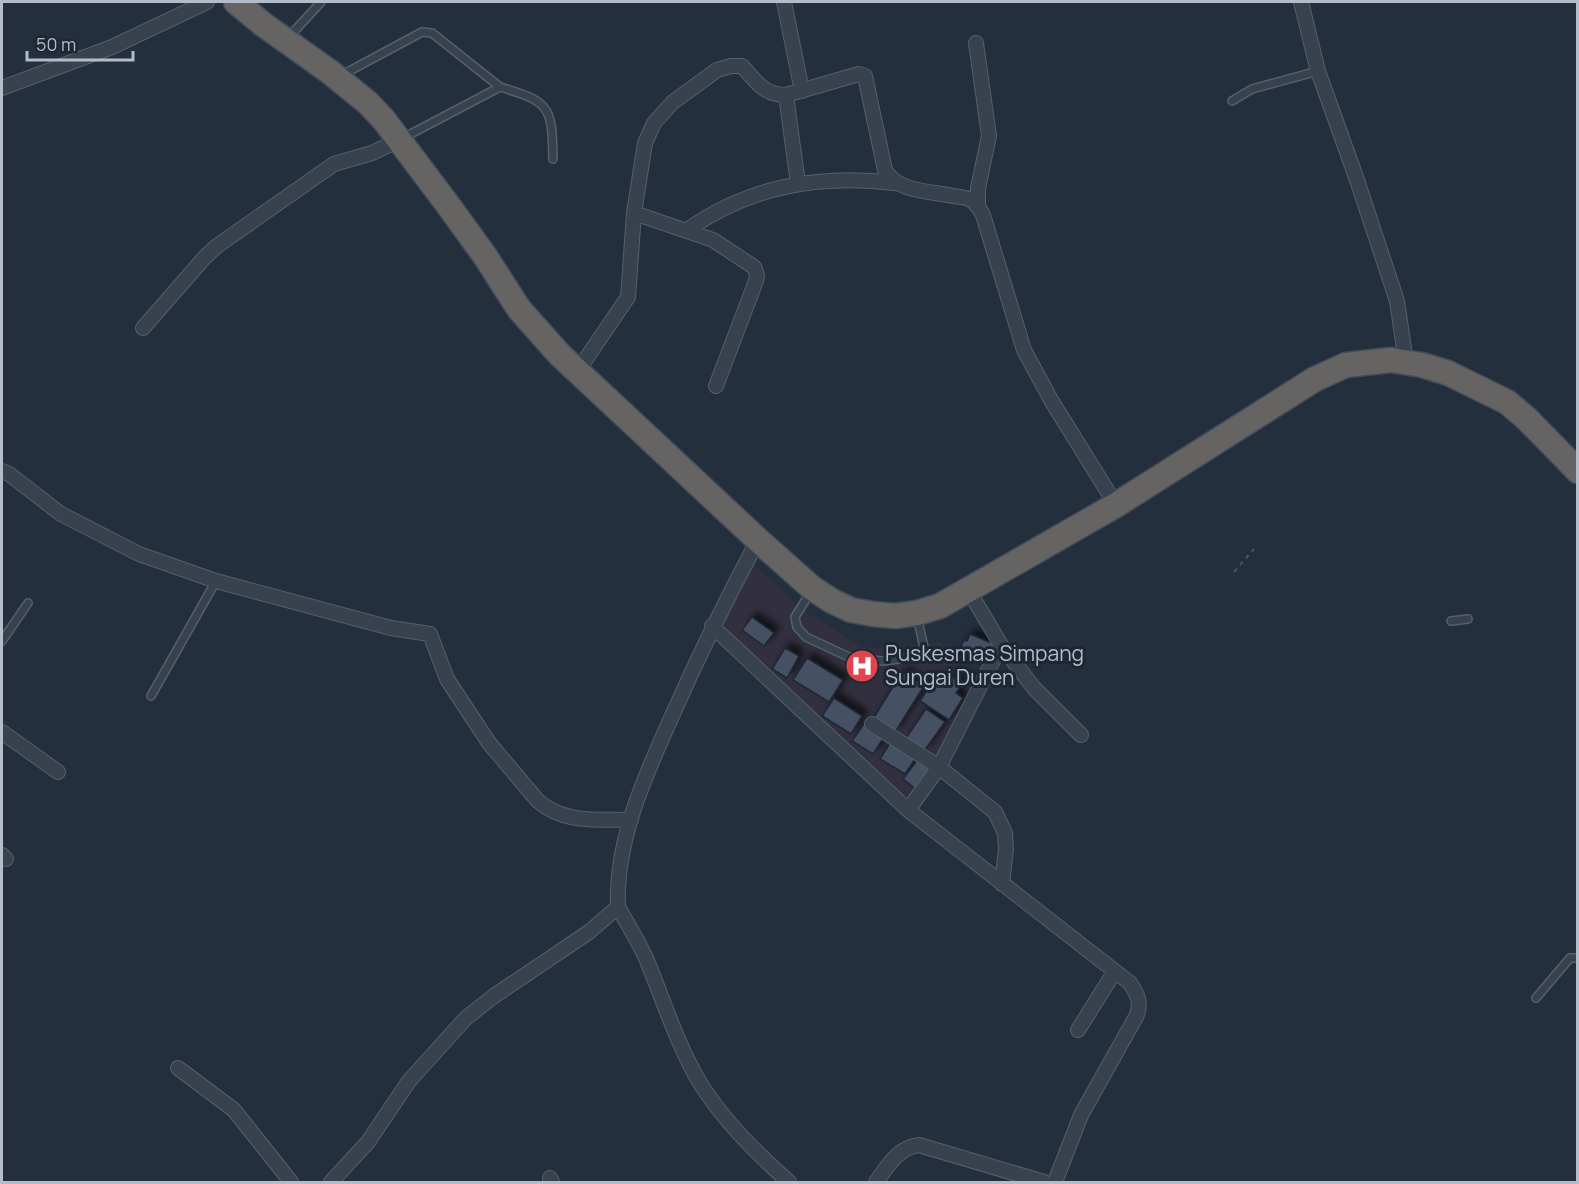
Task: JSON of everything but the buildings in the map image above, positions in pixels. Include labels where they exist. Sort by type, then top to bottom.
[{"type":"highway","points":[[236,2],[338,78],[368,104],[399,140],[485,256],[519,309],[577,372],[812,588],[852,610],[895,616],[917,613],[940,606],[1116,505],[1314,379],[1346,365],[1391,360],[1448,373],[1507,402],[1578,471]]},
{"type":"street","points":[[2,88],[112,47],[207,2]]},
{"type":"street","points":[[784,2],[802,91]]},
{"type":"street","points":[[1301,2],[1318,71],[1357,180],[1396,301],[1406,363]]},
{"type":"street","points":[[976,43],[989,136],[978,188],[978,205],[1024,350],[1116,505]]},
{"type":"street","points":[[577,372],[628,297],[634,213],[645,143],[654,123],[673,102],[717,70],[742,66],[765,91],[774,95],[802,91],[847,76],[859,74],[865,76],[885,170],[895,183]]},
{"type":"street","points":[[786,95],[798,184]]},
{"type":"street","points":[[142,328],[216,246],[334,164],[372,153],[399,140]]},
{"type":"street","points":[[687,230],[710,214],[747,198],[786,185],[825,180],[864,179],[895,183],[969,199],[978,205]]},
{"type":"street","points":[[634,213],[713,240],[754,267],[757,274],[716,386]]},
{"type":"street","points":[[2,471],[61,514],[139,554],[216,581],[391,628],[430,634],[447,679],[489,743],[542,805],[559,816],[631,820]]},
{"type":"street","points":[[758,540],[712,626],[653,760],[631,820],[619,867],[618,908],[644,955],[671,1024],[700,1083],[724,1116],[763,1159],[789,1182]]},
{"type":"street","points":[[969,591],[1001,645],[1034,688],[1081,735]]},
{"type":"street","points":[[712,626],[908,810],[1130,983],[1138,994],[1140,1004],[1137,1015],[1082,1115],[1055,1182]]},
{"type":"street","points":[[908,810],[939,767],[1001,645]]},
{"type":"street","points":[[872,724],[939,767],[995,812],[1005,832],[1006,849],[1002,884]]},
{"type":"street","points":[[2,732],[58,772]]},
{"type":"street","points":[[330,1182],[368,1142],[409,1081],[466,1018],[494,996],[589,932],[618,908]]},
{"type":"street","points":[[1078,1030],[1114,971]]},
{"type":"street","points":[[178,1068],[234,1110],[291,1182]]},
{"type":"street","points":[[876,1182],[896,1154],[907,1147],[919,1145],[1044,1182]]},
{"type":"lane","points":[[287,40],[321,2]]},
{"type":"lane","points":[[338,78],[422,32],[432,33],[500,87],[539,101],[549,115],[553,159]]},
{"type":"lane","points":[[1232,101],[1252,89],[1318,71]]},
{"type":"lane","points":[[399,140],[500,87]]},
{"type":"lane","points":[[151,696],[216,581]]},
{"type":"lane","points":[[812,588],[795,617],[797,627],[806,637],[851,658],[882,661],[915,657],[925,652],[917,613]]},
{"type":"lane","points":[[2,641],[28,603]]},
{"type":"lane","points":[[1451,621],[1468,619]]},
{"type":"lane","points":[[1536,998],[1570,958],[1578,958]]},
{"type":"path","points":[[1234,572],[1254,549]]},
{"type":"shaded area","name":"Puskesmas Simpang Sungai Duren","points":[[752,562],[801,609],[866,649],[941,643],[975,683],[936,769],[909,802],[731,634],[725,624],[725,610]]},
{"type":"place","name":"Puskesmas Simpang Sungai Duren","points":[[862,666]]}]
